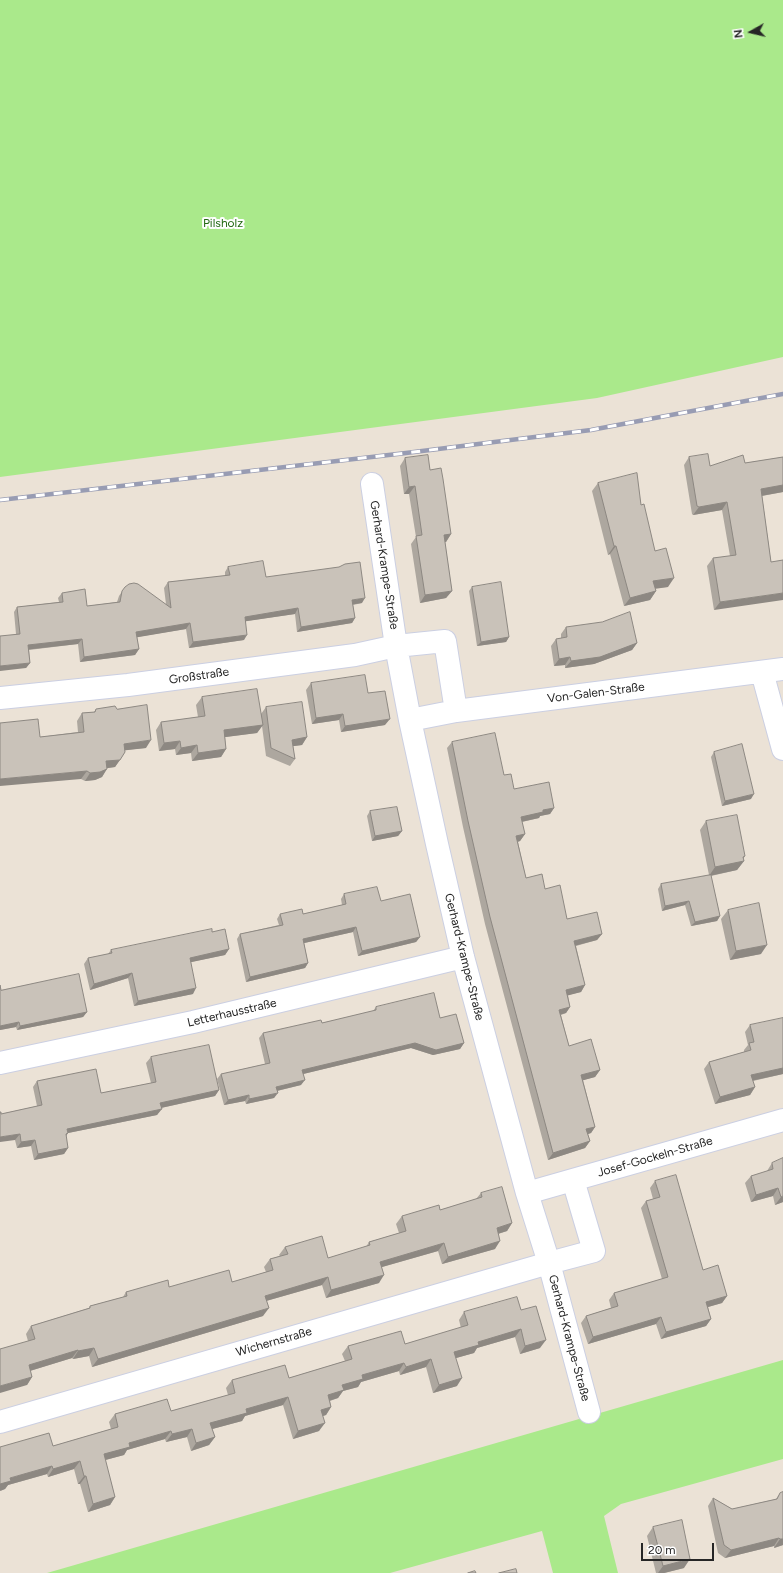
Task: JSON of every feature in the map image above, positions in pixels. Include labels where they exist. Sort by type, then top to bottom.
[{"type":"street","name":"Gerhard-Krampe-Straße","points":[[372,484],[396,646],[410,720],[463,957],[526,1193],[549,1263],[589,1412]]},
{"type":"street","name":"Gerhard-Krampe-Straße","points":[[396,646],[445,641],[456,711]]},
{"type":"street","name":"Großstraße","points":[[0,698],[128,685],[355,655],[396,646]]},
{"type":"street","name":"Von-Galen-Straße","points":[[410,720],[456,711],[773,670]]},
{"type":"street","points":[[773,670],[783,749]]},
{"type":"street","name":"Letterhausstraße","points":[[0,1063],[193,1022],[463,957]]},
{"type":"street","name":"Josef-Gockeln-Straße","points":[[526,1193],[783,1120]]},
{"type":"street","name":"Gerhard-Krampe-Straße","points":[[549,1263],[594,1251],[573,1180]]},
{"type":"street","name":"Wichernstraße","points":[[0,1422],[549,1263]]},
{"type":"green space","name":"Pilsholz","points":[[0,0],[783,0],[783,357],[597,398],[0,477]]},
{"type":"green space","points":[[783,1360],[783,1459],[621,1504],[604,1516],[618,1573],[553,1573],[542,1531],[390,1573],[47,1573]]},
{"type":"building","points":[[708,454],[710,466],[743,455],[745,463],[783,457],[783,485],[761,489],[771,562],[783,560],[783,593],[720,602],[713,558],[736,555],[727,502],[699,507],[697,506],[689,457]]},
{"type":"building","points":[[428,455],[430,470],[441,468],[443,479],[451,534],[444,535],[452,591],[425,595],[416,536],[422,535],[415,486],[409,487],[405,458]]},
{"type":"building","points":[[637,473],[641,505],[644,504],[655,551],[666,548],[674,578],[653,581],[656,591],[630,598],[616,546],[614,546],[598,483]]},
{"type":"building","points":[[263,561],[266,577],[339,567],[345,564],[360,562],[365,598],[352,600],[355,618],[301,627],[298,608],[245,617],[247,635],[193,642],[190,623],[136,632],[139,649],[84,657],[82,639],[28,645],[30,663],[0,666],[0,636],[20,634],[17,607],[63,602],[62,593],[85,589],[87,606],[120,602],[122,591],[129,584],[134,583],[138,584],[171,608],[168,582],[230,575],[228,567]]},
{"type":"building","points":[[501,582],[509,637],[481,642],[472,587]]},
{"type":"building","points":[[630,612],[637,643],[600,657],[571,661],[570,657],[559,659],[556,639],[567,637],[566,627],[602,622]]},
{"type":"building","points":[[365,675],[368,693],[385,691],[390,719],[345,726],[343,714],[316,718],[311,683]]},
{"type":"building","points":[[257,689],[263,725],[224,730],[226,749],[198,753],[197,745],[181,748],[180,741],[164,743],[161,722],[205,716],[202,697]]},
{"type":"building","points":[[302,702],[307,737],[292,740],[295,759],[271,748],[266,707]]},
{"type":"building","points":[[147,705],[151,740],[124,744],[125,752],[120,760],[106,761],[107,769],[100,772],[90,773],[87,771],[0,779],[0,723],[38,719],[40,737],[84,732],[82,713],[95,712],[96,709],[115,706],[117,709]]},
{"type":"building","points":[[495,733],[504,775],[511,774],[514,789],[549,782],[554,808],[521,817],[525,834],[516,836],[526,878],[542,874],[545,889],[560,885],[567,919],[597,912],[602,934],[574,941],[585,985],[566,990],[570,1007],[559,1010],[569,1046],[591,1039],[600,1070],[581,1075],[595,1127],[586,1129],[590,1141],[553,1153],[490,917],[452,742]]},
{"type":"building","points":[[742,744],[754,794],[725,801],[714,752]]},
{"type":"building","points":[[397,807],[402,831],[375,836],[370,811]]},
{"type":"building","points":[[737,815],[745,856],[743,857],[744,861],[715,867],[706,821]]},
{"type":"building","points":[[711,875],[720,916],[695,922],[689,901],[665,906],[661,884]]},
{"type":"building","points":[[377,887],[381,901],[410,894],[420,937],[362,951],[356,927],[303,939],[308,963],[250,977],[240,934],[283,925],[280,914],[302,909],[303,914],[346,904],[344,894]]},
{"type":"building","points":[[759,903],[767,945],[736,951],[728,910]]},
{"type":"building","points":[[212,929],[212,932],[225,929],[229,949],[190,958],[196,988],[138,1001],[132,973],[94,984],[88,958],[112,953],[111,950]]},
{"type":"building","points":[[79,974],[87,1012],[20,1026],[19,1022],[0,1026],[0,985],[1,990]]},
{"type":"building","points":[[434,993],[440,1018],[456,1014],[464,1043],[436,1050],[415,1043],[302,1070],[305,1080],[276,1087],[278,1093],[249,1099],[249,1095],[228,1100],[221,1074],[270,1063],[263,1033],[321,1020],[322,1023],[376,1010],[376,1007]]},
{"type":"building","points":[[783,1018],[783,1068],[751,1075],[755,1087],[720,1097],[709,1062],[751,1050],[749,1043],[754,1042],[750,1025]]},
{"type":"building","points":[[209,1045],[219,1090],[160,1103],[162,1109],[67,1129],[68,1133],[66,1134],[68,1148],[38,1154],[35,1140],[21,1142],[20,1134],[0,1137],[0,1112],[1,1114],[42,1105],[37,1081],[96,1069],[101,1093],[156,1082],[151,1057]]},
{"type":"building","points":[[783,1158],[783,1196],[781,1197],[778,1188],[756,1195],[751,1176],[773,1169],[772,1163]]},
{"type":"building","points":[[676,1175],[703,1270],[718,1265],[727,1296],[706,1302],[711,1319],[666,1332],[661,1317],[593,1337],[586,1316],[618,1306],[614,1293],[668,1277],[646,1201],[660,1197],[655,1181]]},
{"type":"building","points":[[502,1187],[512,1223],[497,1228],[500,1241],[448,1257],[444,1243],[380,1262],[384,1275],[331,1290],[328,1277],[265,1296],[269,1308],[98,1359],[94,1348],[78,1350],[29,1365],[32,1377],[0,1386],[0,1349],[35,1339],[31,1326],[90,1308],[90,1306],[127,1296],[126,1292],[168,1280],[169,1287],[229,1270],[232,1282],[273,1270],[270,1259],[288,1254],[285,1247],[322,1236],[328,1258],[370,1245],[369,1242],[406,1231],[402,1216],[439,1205],[440,1210],[482,1197],[481,1193]]},
{"type":"building","points":[[517,1297],[521,1310],[536,1306],[546,1340],[525,1346],[521,1329],[478,1342],[479,1345],[454,1352],[462,1378],[439,1385],[431,1359],[406,1367],[404,1363],[362,1375],[363,1379],[342,1385],[344,1390],[328,1395],[331,1407],[321,1410],[325,1423],[298,1431],[288,1397],[246,1409],[247,1413],[210,1423],[215,1437],[196,1443],[192,1429],[172,1434],[171,1431],[129,1443],[130,1447],[104,1454],[115,1497],[93,1504],[86,1476],[84,1476],[80,1461],[53,1469],[52,1466],[10,1478],[11,1481],[0,1484],[0,1447],[49,1433],[53,1446],[118,1427],[115,1414],[167,1399],[171,1411],[235,1393],[232,1380],[285,1365],[289,1378],[352,1359],[348,1346],[401,1331],[405,1344],[468,1325],[464,1312]]},
{"type":"building","points":[[783,1492],[783,1539],[779,1538],[731,1550],[724,1545],[713,1498],[732,1509],[777,1499],[780,1493]]},
{"type":"building","points":[[682,1520],[690,1559],[663,1566],[653,1527]]},
{"type":"building","points":[[516,1569],[517,1573],[499,1573]]},
{"type":"railway","points":[[0,500],[591,430],[783,394]]}]
